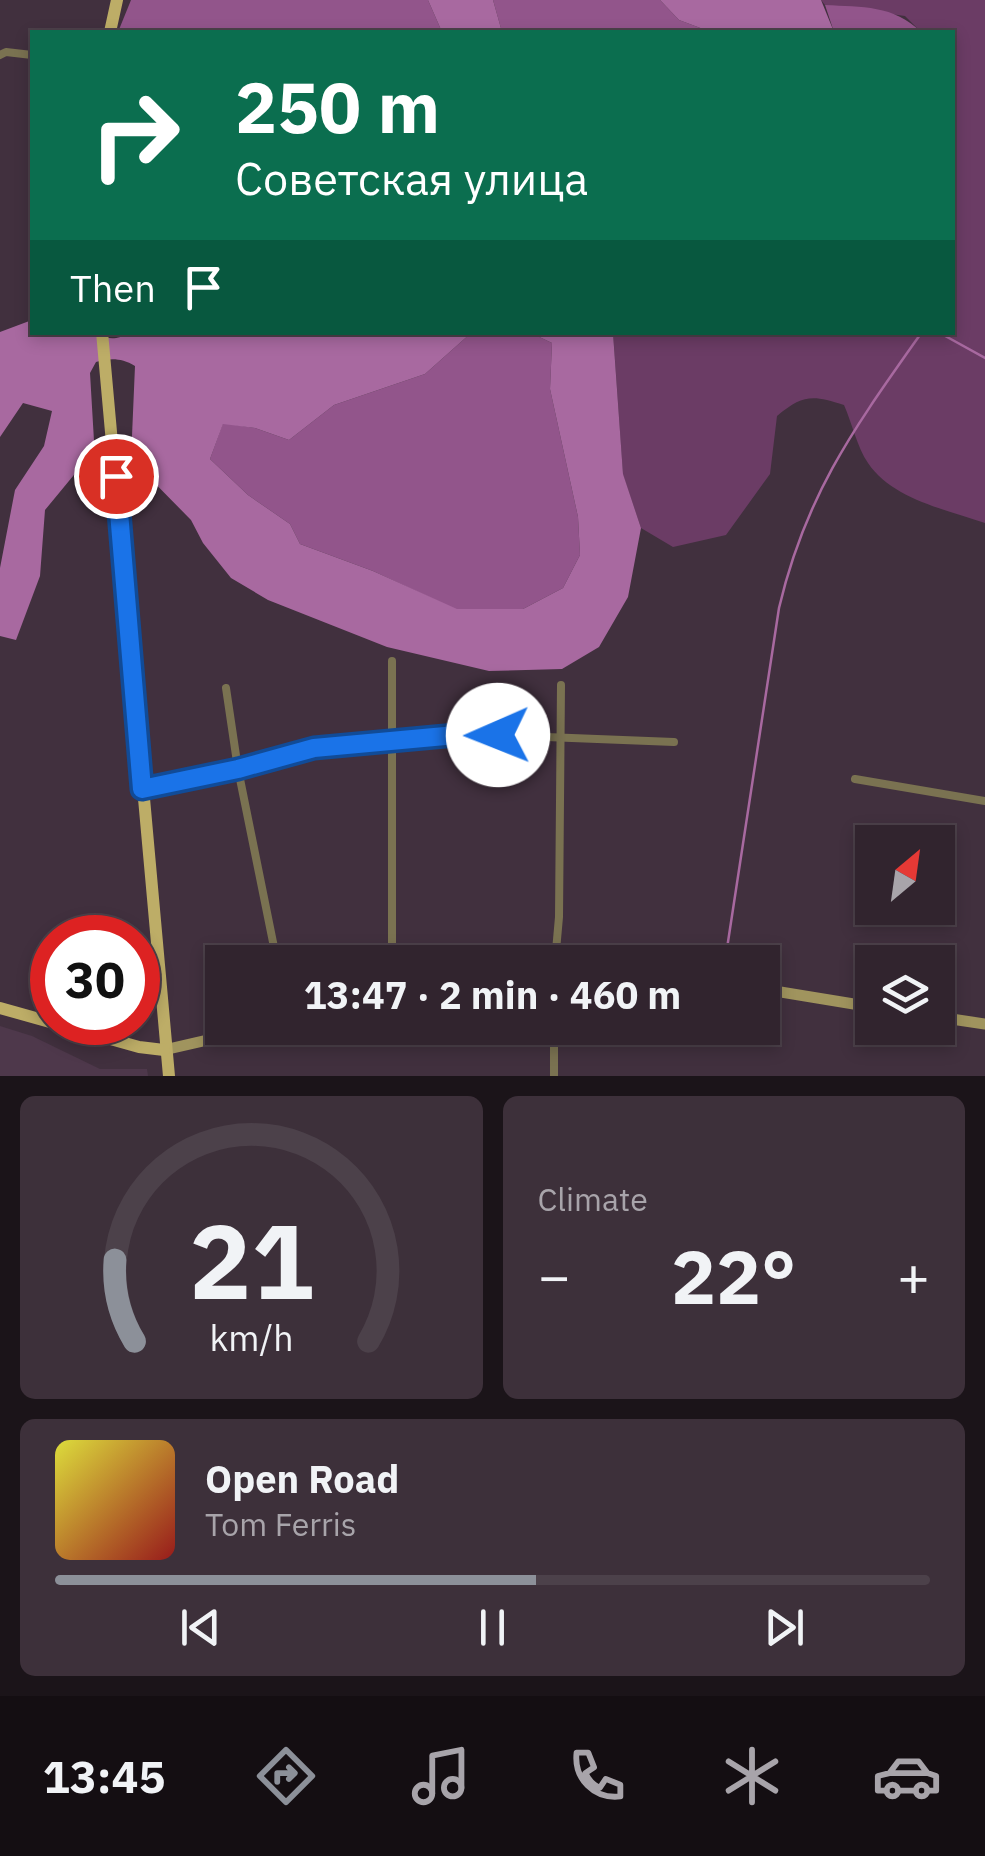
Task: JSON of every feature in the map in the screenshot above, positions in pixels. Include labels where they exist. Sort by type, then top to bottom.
[{"type":"main road","points":[[110,30],[117,0]]},
{"type":"main road","points":[[102,335],[169,1076]]},
{"type":"main road","points":[[0,1008],[139,1048],[164,1050]]},
{"type":"street","points":[[0,55],[30,54]]},
{"type":"street","points":[[392,661],[392,945]]},
{"type":"street","points":[[556,945],[561,686]]},
{"type":"street","points":[[226,688],[274,945]]},
{"type":"street","points":[[142,789],[314,748],[391,740],[467,734],[674,742]]},
{"type":"street","points":[[855,779],[985,801]]},
{"type":"street","points":[[780,993],[855,1004]]},
{"type":"street","points":[[955,1020],[985,1024]]},
{"type":"street","points":[[164,1050],[205,1041]]},
{"type":"street","points":[[554,1045],[554,1076]]},
{"type":"shaded area","points":[[131,0],[428,0],[441,30],[119,30]]},
{"type":"shaded area","points":[[428,0],[493,0],[501,30],[441,30]]},
{"type":"shaded area","points":[[493,0],[660,0],[679,20],[706,30],[501,30]]},
{"type":"shaded area","points":[[660,0],[821,0],[833,30],[706,30],[679,20]]},
{"type":"shaded area","points":[[821,0],[985,0],[985,523],[921,502],[891,486],[864,457],[844,405],[809,398],[777,416],[770,474],[726,535],[673,547],[641,528],[623,475],[613,335],[955,335],[955,30],[919,30],[905,16],[825,5]]},
{"type":"shaded area","points":[[825,5],[889,12],[919,30],[833,30]]},
{"type":"shaded area","points":[[30,321],[30,335],[112,338],[469,335],[425,374],[334,405],[289,440],[255,428],[223,424],[210,459],[248,495],[290,524],[300,544],[457,609],[523,609],[563,588],[580,555],[578,517],[550,389],[552,343],[535,335],[613,335],[623,474],[641,528],[628,597],[599,647],[562,669],[489,671],[387,647],[268,600],[231,578],[203,543],[191,520],[131,459],[135,366],[111,359],[96,362],[90,373],[95,458],[78,470],[45,510],[40,576],[16,640],[0,636],[0,568],[15,490],[44,446],[52,411],[23,403],[0,437],[0,332]]},
{"type":"shaded area","points":[[469,335],[535,335],[552,343],[550,389],[578,517],[580,555],[563,588],[523,609],[457,610],[373,571],[300,544],[290,524],[248,495],[210,459],[223,423],[255,428],[289,440],[334,405],[425,374]]},
{"type":"shaded area","points":[[0,1026],[30,1035],[30,1045],[51,1045],[100,1069],[147,1069],[148,1076],[0,1076]]},
{"type":"waterway","points":[[728,945],[779,608],[790,567],[818,495],[836,462],[920,335]]},
{"type":"waterway","points":[[943,335],[985,358]]},
{"type":"route","points":[[116,476],[142,789],[314,748],[467,734],[498,735]]}]
